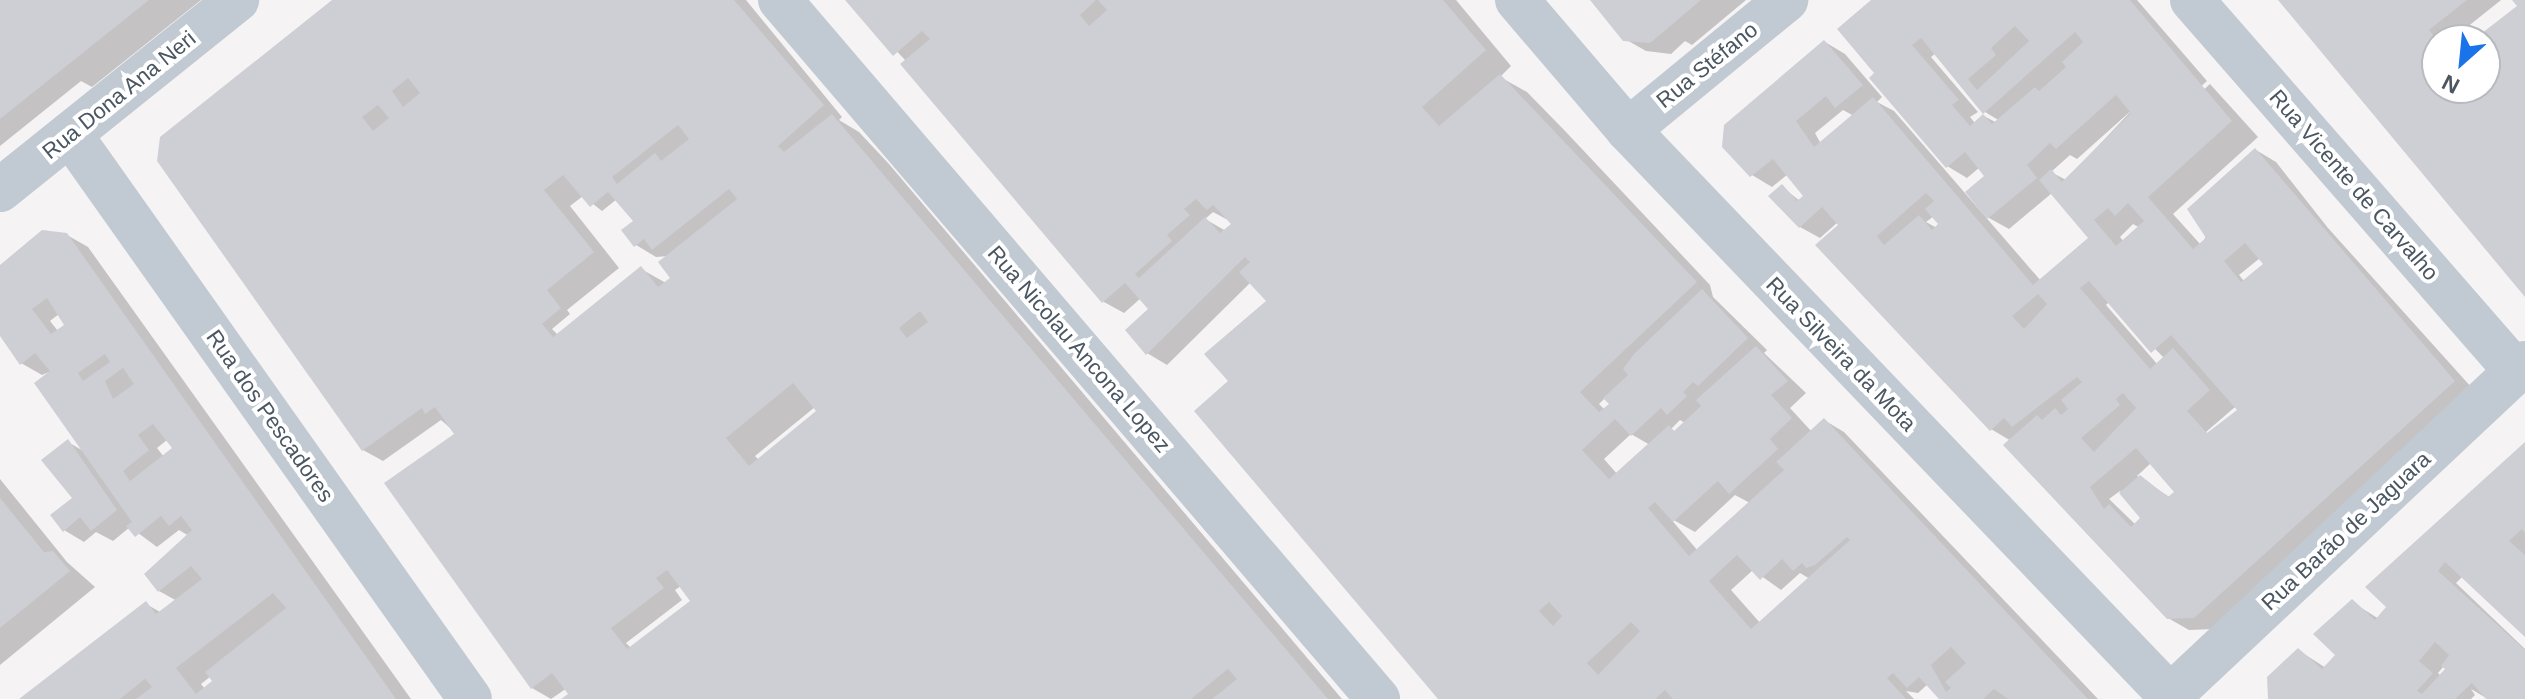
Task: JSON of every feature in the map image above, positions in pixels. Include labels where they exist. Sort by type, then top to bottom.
[{"type":"street","name":"Rua Dona Ana Neri","points":[[0,190],[237,0]]},
{"type":"street","name":"Rua Nicolau Ancona Lopez","points":[[780,0],[1378,699]]},
{"type":"street","name":"Rua Silveira da Mota","points":[[1517,0],[1628,130],[2170,698]]},
{"type":"street","name":"Rua Stéfano","points":[[1628,130],[1786,0]]},
{"type":"street","name":"Rua Vicente de Carvalho","points":[[2192,0],[2520,367]]},
{"type":"street","name":"Rua dos Pescadores","points":[[70,134],[470,699]]},
{"type":"street","name":"Rua Barão de Jaguara","points":[[2170,698],[2520,367]]},
{"type":"building","points":[[0,0],[149,0],[0,119]]},
{"type":"building","points":[[332,0],[734,0],[824,105],[778,146],[784,152],[832,114],[1328,699],[1212,699],[1237,679],[1228,669],[1191,699],[561,699],[568,694],[552,673],[531,689],[384,483],[454,434],[435,407],[425,414],[422,408],[362,451],[157,161],[160,137]],"holes":[[[408,78],[420,93],[403,107],[392,91]],[[378,105],[389,118],[373,131],[362,117]],[[678,125],[689,139],[661,161],[655,153],[617,184],[612,177]],[[563,175],[590,207],[608,192],[633,221],[621,230],[634,247],[644,239],[652,250],[729,189],[737,199],[658,262],[670,278],[658,287],[641,266],[553,337],[542,324],[561,308],[547,290],[594,252],[544,190]],[[920,311],[928,322],[907,338],[899,328]],[[793,383],[816,411],[749,466],[726,438]],[[667,570],[690,601],[627,649],[611,628],[664,588],[656,578]]]},
{"type":"building","points":[[845,0],[1096,0],[1080,15],[1089,26],[1107,10],[1098,0],[1443,0],[1486,50],[1422,107],[1439,126],[1500,74],[1697,282],[1580,392],[1599,412],[1609,404],[1603,398],[1628,375],[1623,369],[1634,354],[1702,289],[1748,338],[1698,386],[1693,382],[1683,392],[1687,396],[1667,415],[1661,408],[1631,436],[1615,419],[1582,450],[1609,479],[1669,425],[1674,431],[1701,406],[1696,400],[1756,346],[1788,381],[1771,395],[1792,418],[1770,439],[1778,449],[1729,494],[1718,481],[1673,522],[1655,502],[1648,508],[1689,556],[1784,470],[1776,462],[1824,418],[2088,699],[2008,699],[1994,689],[1983,699],[1939,699],[1919,677],[1907,688],[1893,673],[1887,678],[1906,699],[1673,699],[1665,690],[1655,699],[1438,699],[1194,411],[1228,381],[1204,354],[1266,301],[1239,272],[1250,262],[1245,257],[1146,355],[1125,330],[1148,309],[1125,283],[1102,303],[900,64],[930,39],[922,31],[893,56]],"holes":[[[1196,199],[1207,210],[1213,205],[1231,224],[1220,233],[1205,217],[1139,278],[1135,274],[1172,241],[1167,235],[1190,215],[1184,209]],[[1847,537],[1850,540],[1751,629],[1709,581],[1737,555],[1760,580],[1782,559],[1793,571],[1802,563],[1806,568],[1815,565]],[[1549,602],[1562,616],[1553,626],[1539,611]],[[1631,622],[1640,631],[1598,675],[1587,663]],[[1951,647],[1966,663],[1945,682],[1951,688],[1946,692],[1931,665]]]},
{"type":"building","points":[[1590,0],[1701,0],[1650,43],[1623,41]]},
{"type":"building","points":[[1871,0],[2130,0],[2232,121],[2148,197],[2193,249],[2206,238],[2187,209],[2255,148],[2455,381],[2194,618],[2167,619],[2003,445],[2037,415],[2042,420],[2055,408],[2061,415],[2068,409],[2061,400],[2082,382],[2077,377],[2012,427],[2004,418],[1990,431],[1815,245],[1838,225],[1822,207],[1799,228],[1768,196],[1782,184],[1797,201],[1803,196],[1773,159],[1750,177],[1722,147],[1724,125],[1824,40],[1863,85],[1835,108],[1826,96],[1796,121],[1814,147],[1873,97],[2033,285],[2088,238],[2039,180],[2051,169],[2062,182],[2131,113],[2116,95],[2056,149],[2050,143],[2027,165],[2037,178],[1987,219],[1965,192],[1984,176],[1965,152],[1946,168],[1869,78],[1874,73],[1837,29]],"holes":[[[2015,26],[2029,41],[1977,90],[1968,79],[1996,55],[1991,48]],[[2075,32],[2083,42],[2062,62],[2066,67],[2039,91],[2035,87],[1992,124],[1983,114]],[[1921,38],[1983,114],[1970,126],[1952,105],[1959,100],[1912,45]],[[1926,193],[1934,201],[1925,209],[1938,224],[1932,230],[1919,215],[1884,245],[1877,236]],[[2128,203],[2144,221],[2116,246],[2094,220],[2108,208],[2115,216]],[[2245,243],[2263,264],[2241,282],[2224,261]],[[2089,281],[2151,353],[2171,335],[2237,410],[2207,433],[2187,411],[2210,390],[2173,348],[2150,369],[2080,288]],[[2038,294],[2047,304],[2024,329],[2012,316]],[[2123,393],[2136,408],[2094,452],[2081,438],[2120,405],[2116,399]],[[2136,448],[2174,492],[2168,497],[2140,475],[2119,493],[2140,518],[2131,527],[2109,504],[2104,509],[2090,487]]]},
{"type":"building","points":[[2278,0],[2467,0],[2437,24],[2421,24],[2421,104],[2501,104],[2501,24],[2494,24],[2517,6],[2512,0],[2525,0],[2525,297]]},
{"type":"building","points":[[42,230],[67,233],[396,699],[136,699],[152,687],[145,679],[120,699],[19,699],[146,601],[156,614],[202,579],[191,566],[158,592],[144,574],[192,530],[181,516],[169,526],[161,516],[135,537],[126,526],[132,522],[34,383],[50,371],[35,353],[20,365],[0,336],[0,265]],"holes":[[[47,298],[64,325],[51,334],[32,309]],[[105,354],[110,362],[83,381],[78,373]],[[123,368],[134,384],[113,399],[105,381]],[[153,424],[172,448],[130,481],[123,471],[149,450],[138,435]],[[273,593],[286,608],[205,672],[212,681],[196,694],[176,668]]]},
{"type":"building","points":[[68,439],[117,510],[91,531],[80,517],[63,532],[50,515],[72,498],[41,460]]},
{"type":"building","points":[[2525,442],[2525,533],[2522,529],[2509,541],[2525,555],[2525,637],[2445,562],[2438,571],[2525,650],[2525,699],[2486,699],[2472,683],[2455,699],[2268,699],[2267,677],[2298,648],[2322,669],[2335,655],[2313,634],[2352,599],[2375,620],[2386,607],[2365,587]],"holes":[[[2435,642],[2449,655],[2441,666],[2445,669],[2422,694],[2417,691],[2433,673],[2419,661]]]},
{"type":"building","points":[[0,498],[44,552],[53,551],[70,571],[0,628]]}]
